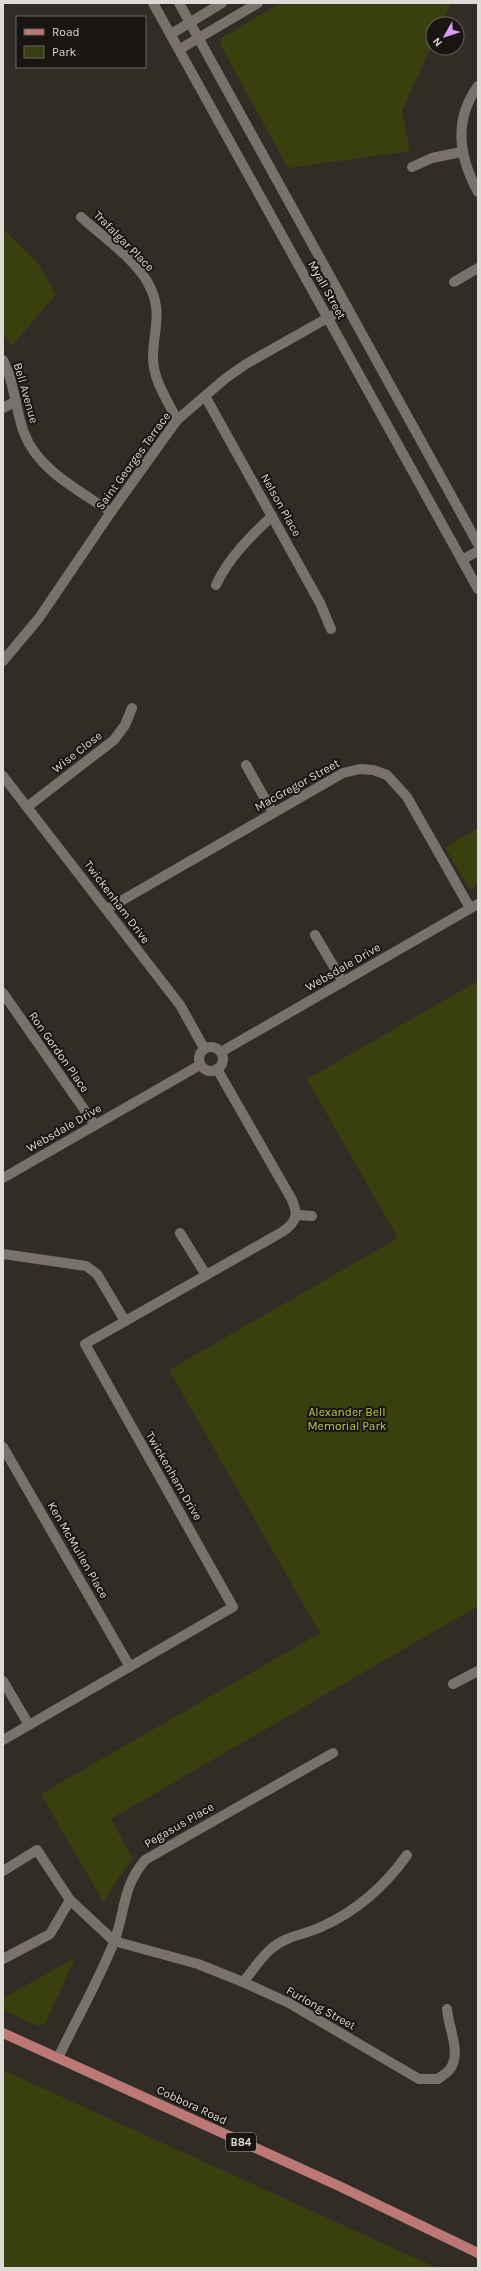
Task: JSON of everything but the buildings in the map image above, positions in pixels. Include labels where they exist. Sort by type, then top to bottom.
[{"type":"main road","name":"Cobbora Road","points":[[3,2033],[339,2186],[478,2253]]},
{"type":"street","name":"Myall Street","points":[[153,3],[180,49],[478,589]]},
{"type":"street","name":"Myall Street","points":[[179,3],[478,544]]},
{"type":"street","points":[[171,34],[222,3]]},
{"type":"street","points":[[180,49],[258,3]]},
{"type":"street","points":[[478,86],[468,103],[464,118],[461,152],[478,192]]},
{"type":"street","points":[[412,167],[432,158],[461,152]]},
{"type":"street","name":"Trafalgar Place","points":[[81,217],[134,266],[148,284],[155,303],[157,320],[153,358],[155,372],[177,420]]},
{"type":"street","points":[[454,282],[478,268]]},
{"type":"street","name":"Saint Georges Terrace","points":[[3,661],[39,618],[111,512],[177,420],[246,364],[347,307]]},
{"type":"street","name":"Bell Avenue","points":[[3,360],[8,370],[24,434],[39,458],[58,476],[111,512]]},
{"type":"street","name":"Nelson Place","points":[[205,396],[320,603],[331,629]]},
{"type":"street","points":[[3,408],[16,401]]},
{"type":"street","points":[[216,585],[223,570],[248,539],[272,516]]},
{"type":"street","points":[[462,560],[478,551]]},
{"type":"street","name":"Wise Close","points":[[27,807],[114,740],[125,725],[132,708]]},
{"type":"street","points":[[246,765],[273,813]]},
{"type":"street","name":"MacGregor Street","points":[[107,909],[343,773],[360,769],[373,770],[387,775],[407,797],[474,906]]},
{"type":"street","name":"Twickenham Drive","points":[[3,776],[180,1005],[204,1048]]},
{"type":"street","name":"Websdale Drive","points":[[221,1052],[474,906]]},
{"type":"street","points":[[315,935],[343,982]]},
{"type":"street","name":"Ron Gordon Place","points":[[3,993],[94,1125]]},
{"type":"street","points":[[212,1046],[221,1052],[223,1060],[217,1069],[207,1070],[200,1064],[198,1056],[204,1048],[212,1046]]},
{"type":"street","name":"Websdale Drive","points":[[3,1178],[200,1064]]},
{"type":"street","points":[[217,1069],[291,1198],[297,1215],[312,1216]]},
{"type":"street","name":"Twickenham Drive","points":[[3,1740],[233,1607],[85,1344],[286,1229],[295,1221],[297,1215]]},
{"type":"street","points":[[180,1233],[206,1275]]},
{"type":"street","points":[[3,1254],[86,1266],[97,1274],[125,1321]]},
{"type":"street","name":"Ken McMullen Place","points":[[3,1447],[130,1667]]},
{"type":"street","points":[[453,1684],[478,1671]]},
{"type":"street","points":[[3,1681],[29,1725]]},
{"type":"street","name":"Pegasus Place","points":[[58,2058],[114,1941],[125,1898],[134,1874],[145,1860],[333,1753]]},
{"type":"street","points":[[3,1871],[37,1850],[70,1900],[114,1941]]},
{"type":"street","points":[[243,1982],[271,1949],[290,1937],[320,1928],[350,1912],[376,1893],[407,1855]]},
{"type":"street","points":[[3,1959],[50,1934],[70,1900]]},
{"type":"street","name":"Furlong Street","points":[[114,1941],[190,1962],[243,1982],[289,2003],[419,2079],[438,2079],[450,2068],[456,2055],[448,2020],[448,2009]]},
{"type":"green space","points":[[281,3],[451,3],[445,16],[425,16],[425,56],[427,56],[402,111],[410,151],[288,168],[220,44],[221,38]]},
{"type":"green space","points":[[3,229],[37,262],[56,294],[12,346],[3,333]]},
{"type":"green space","points":[[478,828],[478,885],[470,890],[445,847]]},
{"type":"green space","name":"Alexander Bell Memorial Park","points":[[478,981],[478,1606],[111,1819],[133,1859],[116,1881],[104,1903],[41,1794],[320,1633],[169,1370],[398,1238],[307,1079]]},
{"type":"green space","points":[[75,1958],[45,2024],[38,2026],[3,2010],[3,1998]]},
{"type":"green space","points":[[3,2070],[437,2268],[3,2268]]}]
